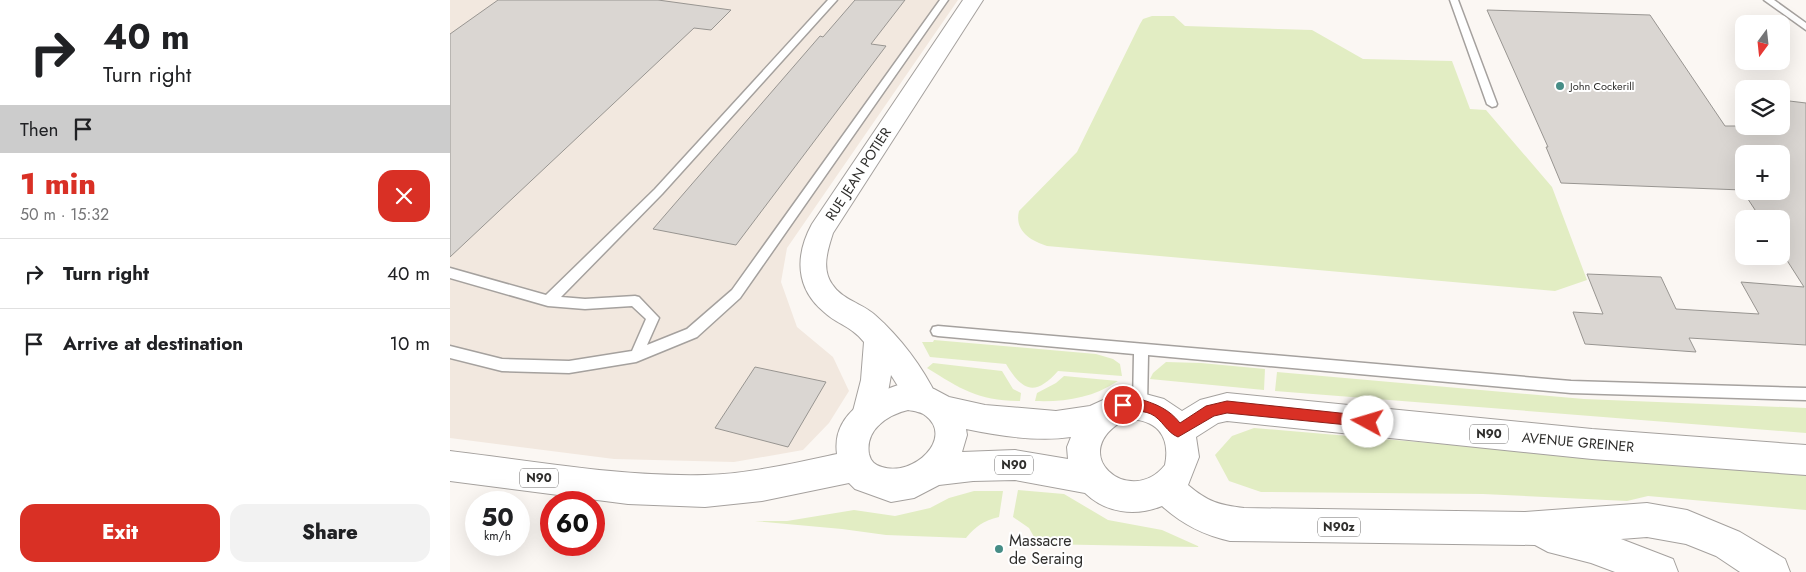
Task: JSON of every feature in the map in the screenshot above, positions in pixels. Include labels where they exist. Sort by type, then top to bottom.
[{"type":"main road","name":"RUE JEAN POTIER","points":[[933,403],[864,322],[834,305],[818,288],[812,258],[821,231],[973,0]]},
{"type":"main road","points":[[868,415],[876,380],[879,340]]},
{"type":"main road","points":[[933,403],[950,420],[951,439],[944,459],[934,470],[921,479],[891,486],[876,483],[864,477],[854,454],[859,426],[880,405],[893,399],[908,396],[933,403],[985,419],[1056,425],[1095,420]]},
{"type":"main road","points":[[1123,405],[1140,405],[1155,410],[1168,418],[1178,431],[1183,446],[1182,462],[1175,476],[1164,487],[1151,495],[1135,498],[1119,496],[1104,490],[1093,479],[1085,465],[1082,449],[1086,433],[1095,420],[1108,410],[1123,405]]},
{"type":"main road","name":"AVENUE GREINER","points":[[1178,431],[1211,410],[1227,407],[1592,444],[1806,460]]},
{"type":"main road","name":"N90","points":[[450,466],[558,480],[666,490],[705,491],[762,484],[854,454]]},
{"type":"main road","name":"N90","points":[[934,470],[973,466],[1015,466],[1093,479]]},
{"type":"main road","name":"N90z","points":[[1164,487],[1199,516],[1220,523],[1525,529],[1647,520],[1688,527],[1728,544],[1772,572]]},
{"type":"main road","name":"N90z","points":[[1525,529],[1591,545],[1660,572]]},
{"type":"lane","points":[[548,301],[602,252],[681,170],[833,0]]},
{"type":"lane","points":[[450,352],[502,365],[569,366],[636,356],[692,332],[736,294],[944,0]]},
{"type":"lane","points":[[1454,0],[1492,104]]},
{"type":"lane","points":[[1768,0],[1806,28]]},
{"type":"lane","points":[[450,273],[548,301],[585,304],[635,301],[654,318],[636,356]]},
{"type":"lane","points":[[938,331],[1571,387],[1806,394]]},
{"type":"lane","points":[[1140,405],[1141,350]]},
{"type":"shaded area","points":[[450,0],[958,0],[787,248],[781,282],[797,327],[833,357],[849,391],[829,423],[803,450],[734,462],[614,459],[450,438]]},
{"type":"green space","points":[[1152,16],[1174,16],[1185,26],[1312,30],[1363,59],[1452,61],[1470,109],[1486,110],[1552,187],[1587,280],[1555,291],[1047,246],[1030,238],[1021,230],[1018,218],[1019,211],[1077,152],[1140,24],[1143,19]]},
{"type":"green space","points":[[934,340],[1096,354],[1113,359],[1120,364],[1122,376],[1058,371],[1042,385],[1029,387],[1023,385],[1018,380],[1006,364],[930,357],[922,342],[933,342]]},
{"type":"green space","points":[[1166,362],[1265,369],[1264,390],[1150,379],[1153,373]]},
{"type":"green space","points":[[933,363],[1002,371],[1013,389],[1021,393],[1020,401],[993,399],[960,388],[927,368]]},
{"type":"green space","points":[[1277,372],[1584,399],[1806,408],[1806,433],[1275,391]]},
{"type":"green space","points":[[1064,376],[1118,381],[1108,387],[1078,398],[1057,401],[1035,401],[1037,393],[1056,383]]},
{"type":"green space","points":[[1254,428],[1806,475],[1806,510],[1648,496],[1627,501],[1483,494],[1261,492],[1229,481],[1215,455],[1232,436]]},
{"type":"green space","points":[[1018,490],[1064,494],[1108,520],[1162,530],[1200,547],[1038,544],[1029,528],[1013,517]]},
{"type":"green space","points":[[974,491],[1003,491],[999,517],[980,524],[966,538],[886,535],[755,521],[787,521],[854,510],[895,516],[930,508],[949,498]]},
{"type":"building","points":[[498,0],[658,0],[731,10],[711,30],[694,28],[450,257],[450,34]]},
{"type":"building","points":[[855,0],[905,0],[871,44],[886,46],[736,245],[653,229],[820,36],[823,37]]},
{"type":"building","points":[[1487,10],[1650,15],[1725,126],[1735,126],[1735,135],[1790,135],[1790,101],[1806,103],[1806,345],[1689,338],[1696,352],[1585,344],[1573,312],[1603,314],[1587,274],[1661,277],[1676,309],[1759,314],[1741,282],[1804,287],[1790,265],[1790,210],[1755,210],[1749,200],[1790,200],[1790,145],[1735,145],[1735,190],[1561,183],[1546,147],[1548,147]]},
{"type":"building","points":[[755,367],[826,382],[788,447],[715,428]]},
{"type":"place","name":"John Cockerill","points":[[1560,86]]},
{"type":"place","name":"Massacre de Seraing","points":[[999,549]]},
{"type":"route","points":[[1123,405],[1140,405],[1155,410],[1168,418],[1178,431],[1211,410],[1227,407],[1368,422]]}]
